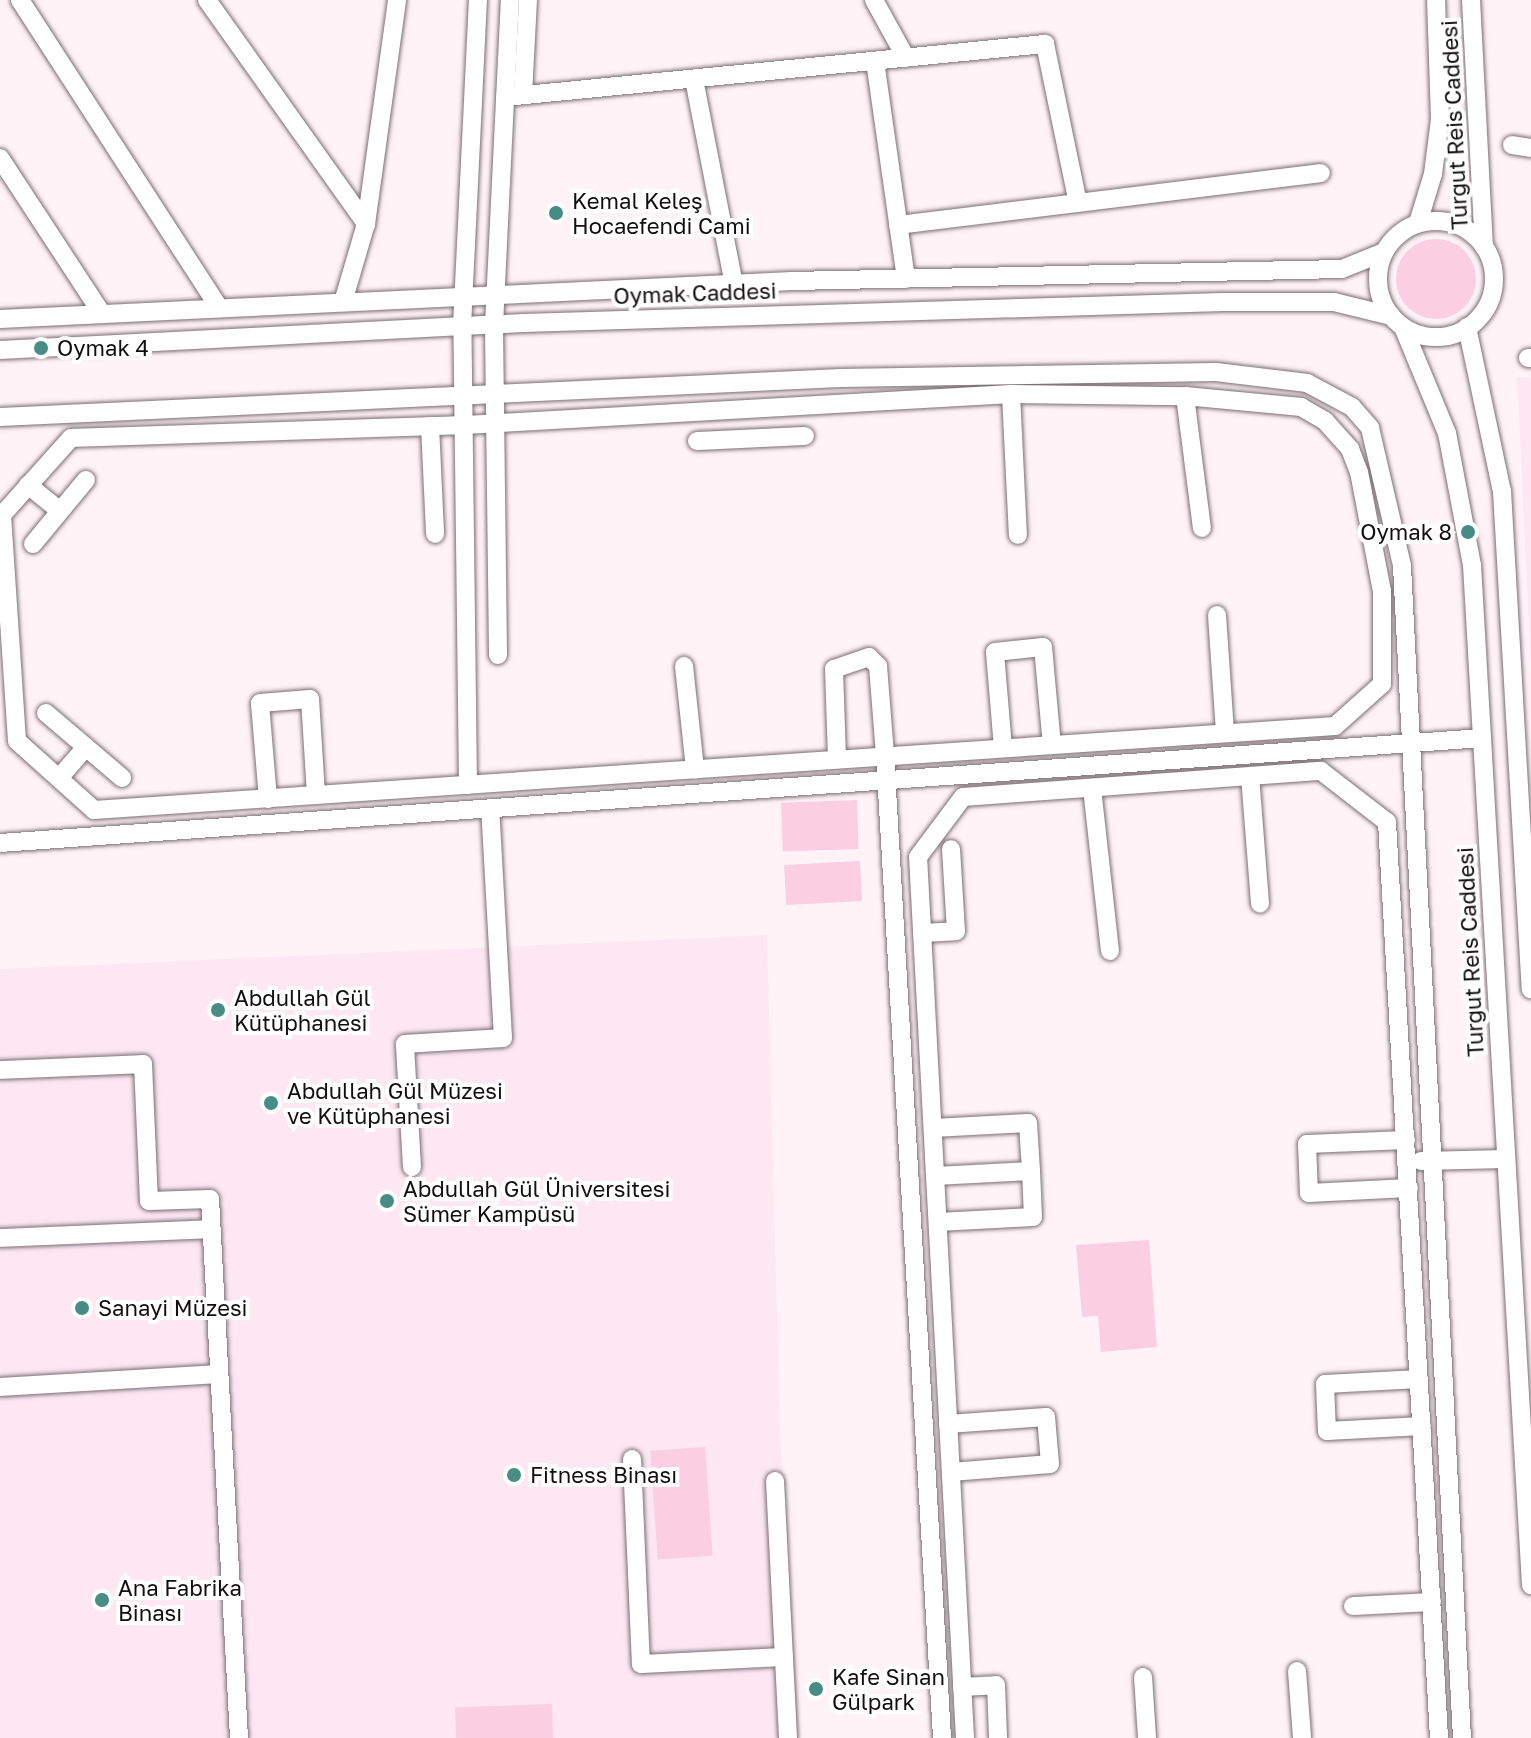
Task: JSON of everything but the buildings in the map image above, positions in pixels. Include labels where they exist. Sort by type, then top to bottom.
[{"type":"street","points":[[20,0],[219,308]]},
{"type":"street","points":[[207,0],[366,224]]},
{"type":"street","points":[[343,302],[366,224],[397,0]]},
{"type":"street","points":[[468,785],[462,326],[478,0]]},
{"type":"street","points":[[510,0],[514,96]]},
{"type":"street","points":[[498,655],[493,392],[495,296],[514,96],[528,0]]},
{"type":"street","points":[[874,0],[906,58]]},
{"type":"street","name":"Turgut Reis Caddesi","points":[[1418,223],[1433,174],[1440,119],[1436,0]]},
{"type":"street","name":"Turgut Reis Caddesi","points":[[1471,0],[1484,247]]},
{"type":"street","points":[[514,96],[1045,44],[1078,203]]},
{"type":"street","points":[[875,61],[906,279]]},
{"type":"street","points":[[694,79],[734,284]]},
{"type":"street","points":[[1512,145],[1531,148]]},
{"type":"street","points":[[0,158],[102,314]]},
{"type":"street","points":[[898,225],[1321,173]]},
{"type":"street","points":[[1418,223],[1455,224],[1484,247],[1493,268],[1492,291],[1483,312],[1467,327],[1431,337],[1397,322],[1378,289],[1384,252],[1398,234],[1418,223]]},
{"type":"street","name":"Oymak Caddesi","points":[[0,319],[734,284],[1342,269],[1384,252]]},
{"type":"street","name":"Oymak Caddesi","points":[[0,350],[462,326],[1223,302],[1334,302],[1397,322]]},
{"type":"street","name":"Turgut Reis Caddesi","points":[[1397,322],[1436,401],[1463,500],[1472,565],[1531,1585]]},
{"type":"street","points":[[1467,327],[1502,491],[1524,750],[1531,989]]},
{"type":"street","points":[[0,417],[840,378],[1216,372],[1324,389],[1352,407],[1370,428],[1402,566],[1408,744],[1462,1738]]},
{"type":"street","points":[[1011,394],[1018,535]]},
{"type":"street","points":[[1011,394],[1185,396],[1301,407],[1335,430],[1359,472],[1382,591],[1382,684],[1335,726],[94,810],[17,741],[2,515],[71,438],[494,423],[1011,394]]},
{"type":"street","points":[[1185,396],[1202,528]]},
{"type":"street","points":[[748,409],[750,439]]},
{"type":"street","points":[[430,426],[435,534]]},
{"type":"street","points":[[697,441],[805,436]]},
{"type":"street","points":[[33,544],[86,480]]},
{"type":"street","points":[[28,485],[60,511]]},
{"type":"street","points":[[468,604],[498,603]]},
{"type":"street","points":[[1217,615],[1225,733]]},
{"type":"street","points":[[1003,748],[995,652],[1043,647],[1052,745]]},
{"type":"street","points":[[837,759],[834,669],[869,657],[878,666],[885,755],[942,1738]]},
{"type":"street","points":[[684,666],[695,769]]},
{"type":"street","points":[[268,799],[260,703],[310,699],[316,795]]},
{"type":"street","points":[[46,713],[122,778]]},
{"type":"street","points":[[0,843],[1482,738]]},
{"type":"street","points":[[59,778],[86,747]]},
{"type":"street","points":[[965,1738],[918,857],[963,797],[1321,771],[1387,822],[1439,1738]]},
{"type":"street","points":[[1250,776],[1260,904]]},
{"type":"street","points":[[1092,788],[1110,951]]},
{"type":"street","points":[[412,1167],[405,1044],[503,1038],[490,809]]},
{"type":"street","points":[[922,933],[956,931],[951,849]]},
{"type":"street","points":[[0,1070],[143,1064],[149,1201],[210,1199],[239,1738]]},
{"type":"street","points":[[933,1128],[1028,1123],[1031,1171],[1033,1217],[938,1222]]},
{"type":"street","points":[[1406,1140],[1307,1144],[1309,1193],[1409,1188]]},
{"type":"street","points":[[1407,1161],[1506,1159]]},
{"type":"street","points":[[935,1176],[1031,1171]]},
{"type":"street","points":[[0,1238],[211,1229]]},
{"type":"street","points":[[0,1387],[219,1374]]},
{"type":"street","points":[[1419,1379],[1325,1384],[1327,1431],[1422,1426]]},
{"type":"street","points":[[948,1424],[1046,1417],[1050,1464],[951,1472]]},
{"type":"street","points":[[632,1459],[641,1664],[784,1657]]},
{"type":"street","points":[[775,1481],[788,1738]]},
{"type":"street","points":[[1353,1606],[1432,1602]]},
{"type":"street","points":[[1297,1671],[1302,1738]]},
{"type":"street","points":[[1143,1677],[1147,1738]]},
{"type":"street","points":[[962,1687],[996,1685],[998,1738]]},
{"type":"shaded area","points":[[1436,239],[1451,242],[1464,251],[1473,264],[1476,279],[1473,294],[1464,307],[1451,316],[1436,319],[1421,316],[1408,307],[1399,294],[1396,279],[1399,264],[1408,251],[1421,242]]},
{"type":"shaded area","points":[[1517,377],[1531,378],[1531,674],[1528,605]]},
{"type":"shaded area","points":[[857,800],[859,849],[783,852],[781,803]]},
{"type":"shaded area","points":[[860,861],[862,901],[786,905],[784,865]]},
{"type":"shaded area","name":"Abdullah Gül Üniversitesi Sümer Kampüsü","points":[[767,935],[780,1432],[800,1738],[0,1738],[0,969]]},
{"type":"shaded area","points":[[1149,1240],[1157,1347],[1101,1352],[1098,1316],[1082,1317],[1076,1245]]},
{"type":"shaded area","points":[[705,1447],[713,1556],[658,1560],[650,1451]]},
{"type":"shaded area","points":[[552,1704],[553,1738],[456,1738],[455,1707]]},
{"type":"place","name":"Kemal Keleş Hocaefendi Cami","points":[[556,213]]},
{"type":"place","name":"Oymak 4","points":[[41,348]]},
{"type":"place","name":"Oymak 8","points":[[1468,532]]},
{"type":"place","name":"Abdullah Gül Kütüphanesi","points":[[218,1010]]},
{"type":"place","name":"Abdullah Gül Müzesi ve Kütüphanesi","points":[[271,1103]]},
{"type":"place","name":"Abdullah Gül Üniversitesi Sümer Kampüsü","points":[[387,1201]]},
{"type":"place","name":"Sanayi Müzesi","points":[[82,1308]]},
{"type":"place","name":"Fitness Binası","points":[[514,1475]]},
{"type":"place","name":"Ana Fabrika Binası","points":[[102,1600]]},
{"type":"place","name":"Kafe Sinan Gülpark","points":[[816,1689]]}]
